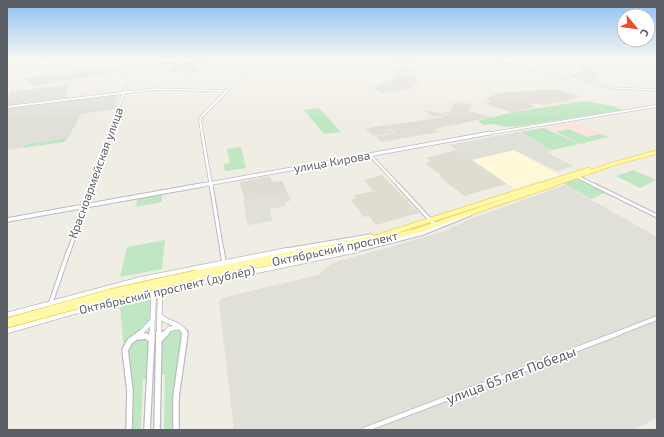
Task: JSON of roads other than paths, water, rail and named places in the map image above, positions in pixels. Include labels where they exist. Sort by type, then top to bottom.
[{"type":"main road","name":"улица Кирова","points":[[7,220],[504,130],[657,106]]},
{"type":"main road","name":"Октябрьский проспект","points":[[7,325],[196,275],[361,245],[411,233],[433,223],[575,175],[657,151]]},
{"type":"main road","name":"Октябрьский проспект","points":[[7,321],[110,292],[361,241],[433,223],[575,175]]},
{"type":"main road","name":"Октябрьский проспект (дублёр)","points":[[7,331],[48,318],[164,288],[362,249],[433,230],[489,205]]},
{"type":"main road","name":"Октябрьский проспект (дублёр)","points":[[7,315],[51,302],[224,262],[393,233]]},
{"type":"main road","points":[[147,430],[156,277]]},
{"type":"main road","points":[[157,430],[159,315],[160,295],[164,288]]},
{"type":"main road","points":[[159,315],[163,320],[181,327],[185,331],[176,397],[176,430]]},
{"type":"main road","points":[[129,430],[130,396],[125,350],[128,343],[147,328],[153,319]]},
{"type":"main road","points":[[159,342],[161,337],[169,329],[177,326],[181,327]]},
{"type":"main road","points":[[134,338],[144,336],[150,338],[152,341]]},
{"type":"street","name":"Красноармейская улица","points":[[51,302],[127,79]]},
{"type":"street","points":[[224,262],[212,183],[200,120],[202,116],[239,79]]},
{"type":"street","points":[[575,79],[614,88],[657,90]]},
{"type":"street","points":[[7,107],[124,92],[169,89],[228,91]]},
{"type":"street","points":[[370,155],[433,223],[433,230]]},
{"type":"street","points":[[575,175],[657,216]]},
{"type":"street","points":[[48,318],[58,312],[62,306],[60,302],[51,302]]},
{"type":"street","name":"улица 65 лет Победы","points":[[364,430],[528,369],[657,318]]},
{"type":"railway","points":[[648,430],[657,425]]}]
